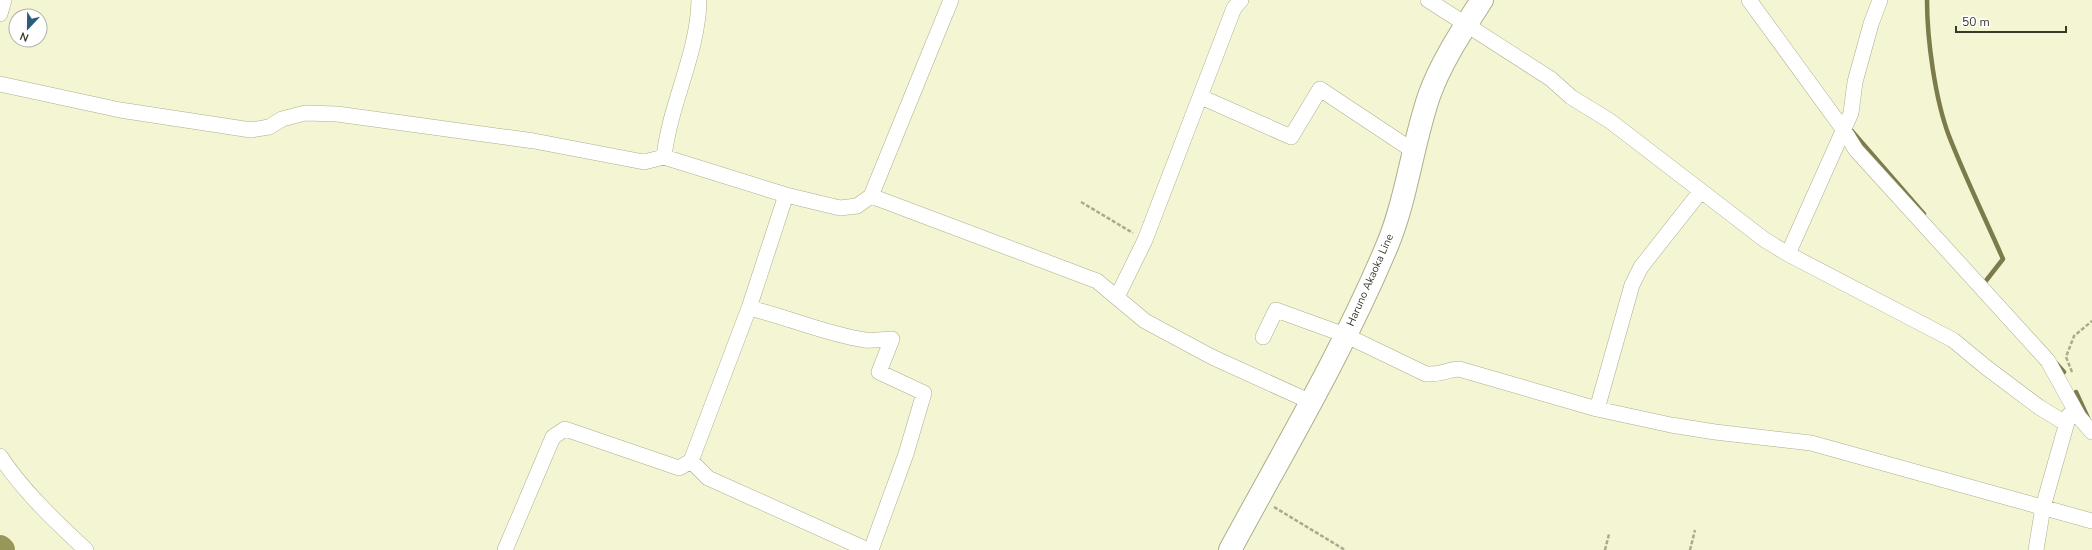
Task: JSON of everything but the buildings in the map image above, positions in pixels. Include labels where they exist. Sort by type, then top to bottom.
[{"type":"main road","name":"Haruno Akaoka Line","points":[[1230,550],[1311,402],[1345,335],[1387,246],[1402,206],[1429,96],[1449,53],[1482,0]]},
{"type":"street","points":[[0,14],[4,0]]},
{"type":"street","points":[[664,156],[666,139],[694,41],[699,0]]},
{"type":"street","points":[[0,84],[120,110],[252,130],[269,127],[282,119],[305,113],[337,114],[534,141],[644,162],[664,156],[786,195],[840,208],[857,206],[871,196],[951,0]]},
{"type":"street","points":[[1117,297],[1145,240],[1234,8],[1241,0]]},
{"type":"street","points":[[1428,0],[1551,79],[1572,97],[1610,121],[1765,240],[1788,254],[1953,340],[2039,407],[2065,423]]},
{"type":"street","points":[[1749,0],[1861,156],[2048,361],[2066,391],[2079,417],[2092,432]]},
{"type":"street","points":[[1788,254],[1851,113],[1855,82],[1871,24],[1880,0]]},
{"type":"street","points":[[1201,97],[1291,137],[1320,89],[1415,152]]},
{"type":"street","points":[[1597,409],[1632,285],[1641,267],[1701,191]]},
{"type":"street","points":[[505,550],[553,437],[565,430],[679,468],[691,461],[748,308],[786,195]]},
{"type":"street","points":[[871,196],[1097,281],[1145,321],[1212,357],[1311,402]]},
{"type":"street","points":[[748,308],[780,316],[823,331],[866,340],[892,339],[880,372],[924,393],[906,454],[871,550]]},
{"type":"street","points":[[1263,337],[1276,310],[1345,335],[1426,374],[1439,374],[1450,370],[1459,369],[1597,409],[1671,425],[1715,432],[1811,443],[2092,521]]},
{"type":"street","points":[[2036,550],[2043,507],[2065,423],[2073,405]]},
{"type":"street","points":[[0,456],[12,473],[60,526],[86,550]]},
{"type":"street","points":[[691,461],[708,478],[868,550]]},
{"type":"path","points":[[1082,202],[1145,240]]},
{"type":"path","points":[[2066,391],[2075,380],[2066,357],[2074,336],[2092,321]]},
{"type":"path","points":[[1258,497],[1345,550]]},
{"type":"path","points":[[1690,550],[1695,530]]},
{"type":"path","points":[[1605,550],[1609,534]]},
{"type":"waterway","points":[[1927,0],[1930,50],[1936,87],[1944,121],[1962,167],[2003,259],[1985,282]]},
{"type":"waterway","points":[[1851,130],[1924,214]]},
{"type":"waterway","points":[[2056,363],[2064,372]]},
{"type":"waterway","points":[[2076,392],[2088,418]]}]
